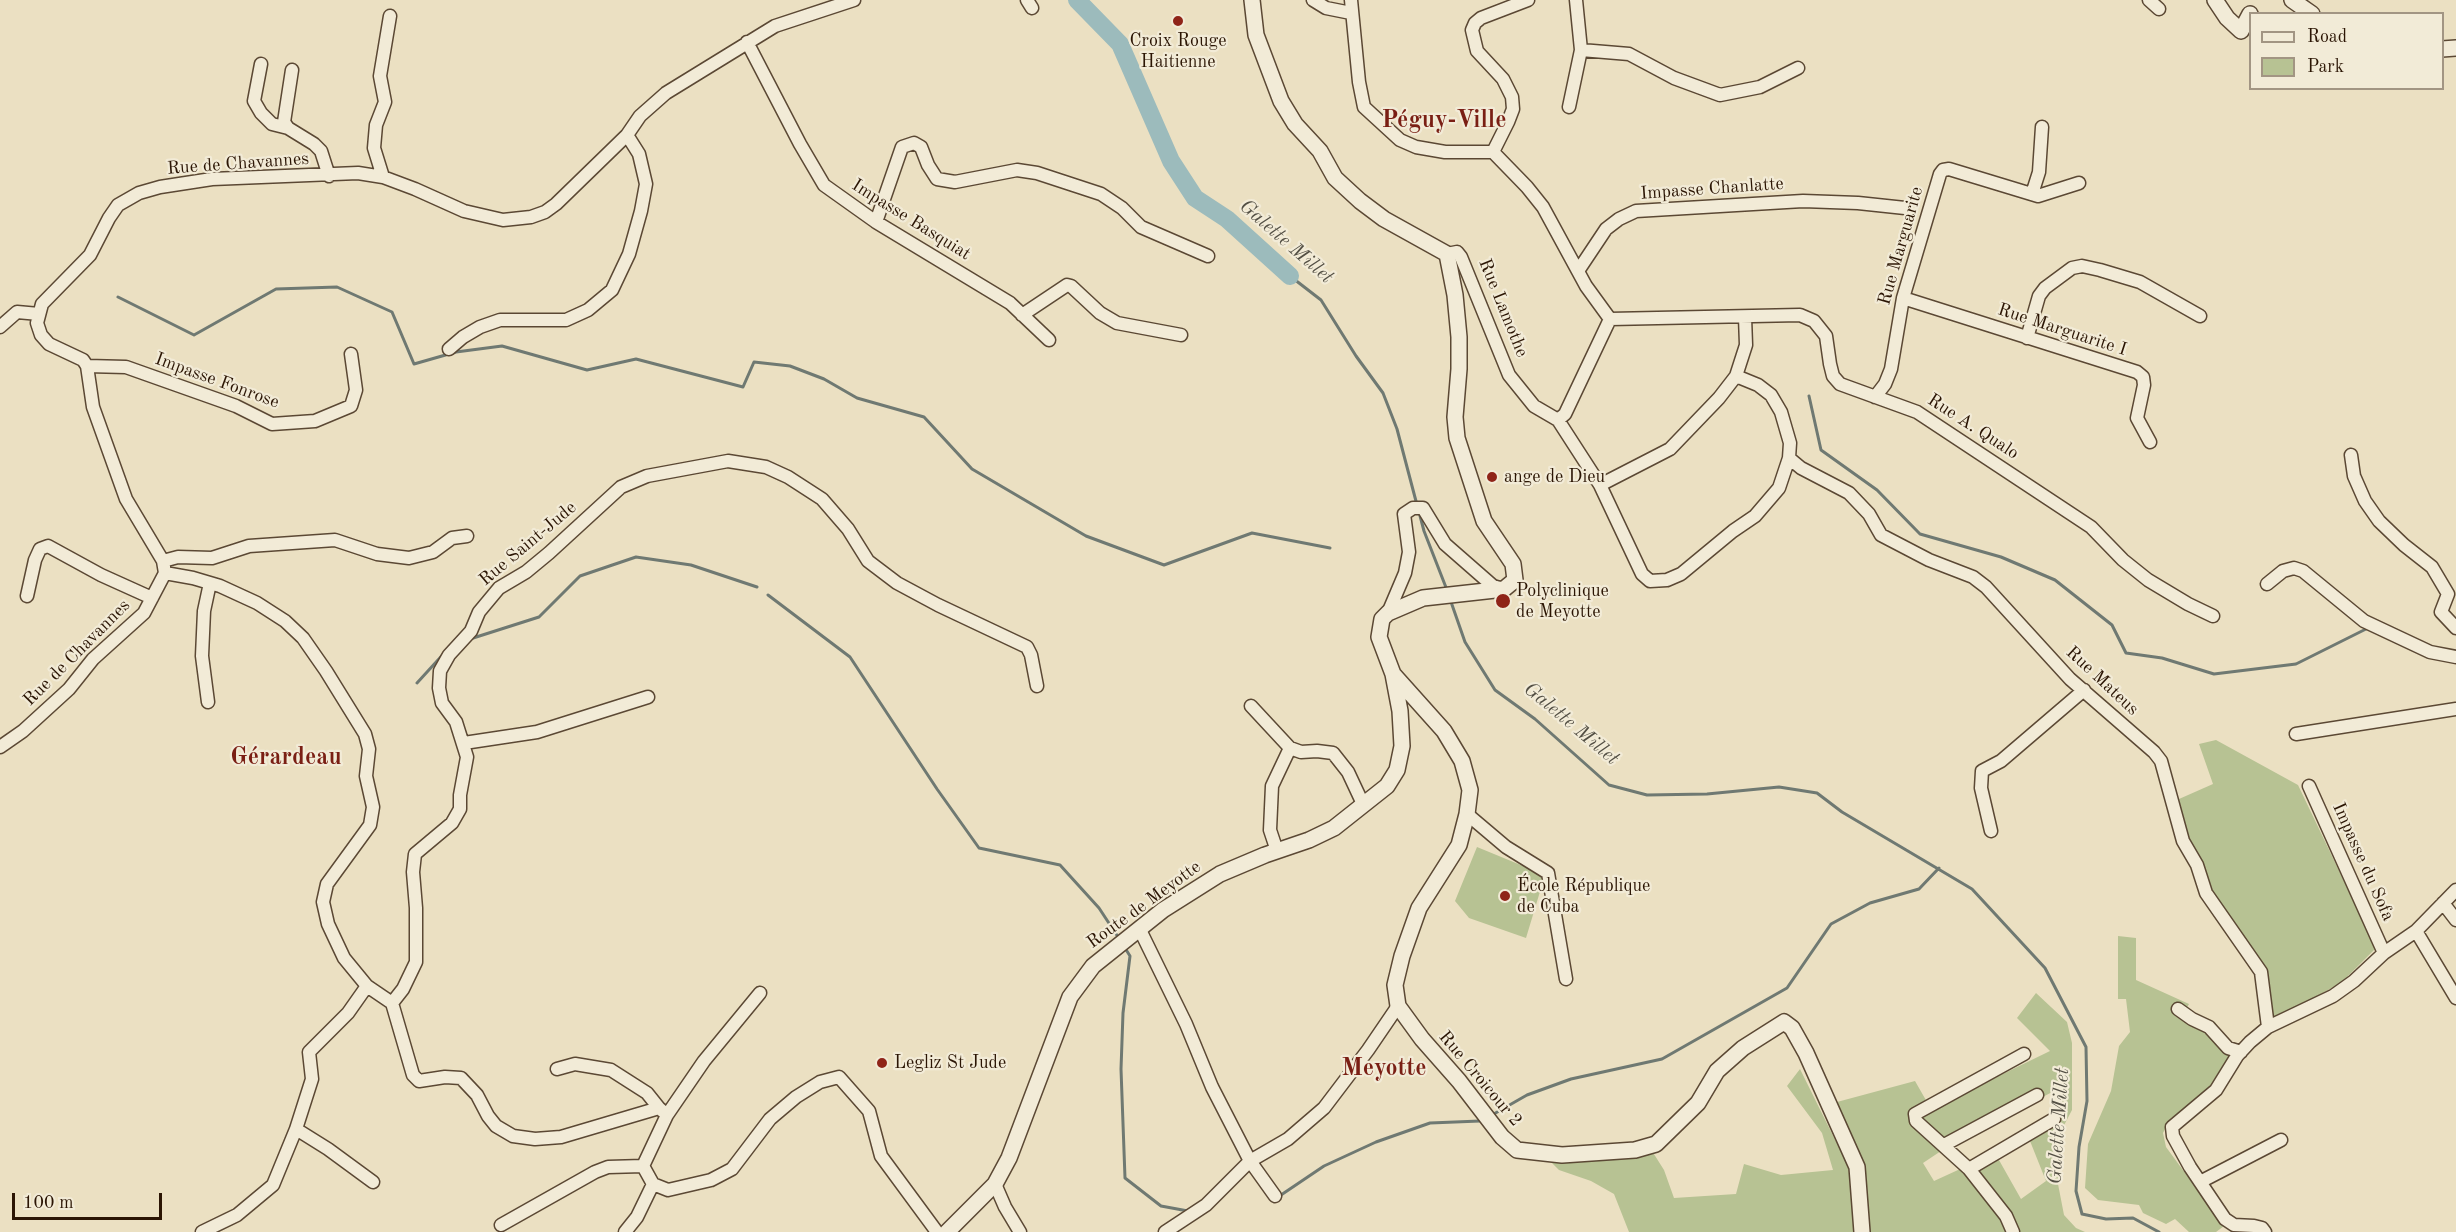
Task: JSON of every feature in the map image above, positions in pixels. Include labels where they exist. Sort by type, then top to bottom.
[{"type":"street","name":"Rue de Chavannes","points":[[39,314],[42,304],[90,255],[118,205],[138,193],[160,187],[212,179],[329,176],[358,173],[383,177],[464,211],[503,220],[531,217],[545,212],[627,135],[640,116],[666,93],[775,26],[854,0]]},
{"type":"street","name":"Rue Lamothe","points":[[1252,0],[1256,35],[1281,101],[1295,124],[1320,151],[1335,178],[1360,201],[1384,219],[1447,254],[1457,252],[1461,256],[1509,375],[1534,406],[1558,420],[1600,485],[1642,574],[1650,581],[1657,582],[1681,574],[1732,531],[1755,516],[1779,488],[1789,458]]},
{"type":"street","points":[[1312,0],[1326,8],[1351,13]]},
{"type":"street","points":[[1351,0],[1364,107],[1400,140],[1416,147],[1445,152],[1493,152],[1527,187],[1542,207],[1610,320],[1565,414],[1558,420]]},
{"type":"street","points":[[1493,152],[1510,116],[1512,97],[1503,79],[1478,51],[1472,30],[1481,18],[1528,0]]},
{"type":"street","points":[[1569,107],[1581,50],[1576,0]]},
{"type":"street","points":[[2215,0],[2227,18],[2241,32],[2249,18]]},
{"type":"street","points":[[2292,0],[2309,12]]},
{"type":"street","points":[[383,177],[374,148],[376,125],[385,102],[380,76],[390,16]]},
{"type":"street","name":"Impasse Basquiat","points":[[747,42],[824,185],[876,222],[1010,303],[1049,340]]},
{"type":"street","points":[[1581,50],[1629,54],[1674,78],[1719,96],[1760,87],[1798,68]]},
{"type":"street","points":[[261,64],[254,101],[261,113],[272,124],[288,128],[314,144],[321,151],[329,176]]},
{"type":"street","points":[[288,128],[284,117],[292,70]]},
{"type":"street","points":[[2032,194],[2039,171],[2042,127]]},
{"type":"street","points":[[449,350],[463,337],[480,327],[500,320],[566,320],[588,310],[612,290],[629,254],[646,184],[639,154],[627,135]]},
{"type":"street","points":[[876,222],[902,147],[914,143],[921,147],[928,165],[938,179],[955,182],[1017,170],[1037,173],[1101,194],[1122,208],[1141,227],[1208,256]]},
{"type":"street","name":"Rue Marguarite","points":[[1875,397],[1885,384],[1891,369],[1903,298],[1943,170],[1949,169],[2032,194],[2044,195],[2079,183]]},
{"type":"street","name":"Impasse Chanlatte","points":[[1578,270],[1606,229],[1619,219],[1636,211],[1803,201],[1905,208]]},
{"type":"street","name":"Rue Lamothe","points":[[1447,254],[1455,295],[1459,338],[1456,438],[1484,521],[1515,568],[1515,580],[1504,589]]},
{"type":"street","points":[[2027,338],[2039,296],[2045,288],[2072,268],[2082,266],[2140,282],[2200,316]]},
{"type":"street","points":[[1022,315],[1067,285],[1071,286],[1100,313],[1117,323],[1181,335]]},
{"type":"street","name":"Rue Marguarite I","points":[[1903,298],[2137,372],[2143,377],[2144,385],[2138,418],[2150,442]]},
{"type":"street","points":[[0,327],[17,312],[39,314],[38,323],[41,335],[49,344],[82,360],[87,366],[93,407],[126,499],[164,567],[257,603],[285,621],[297,632],[326,670],[365,734],[369,749],[366,776],[373,807],[370,825],[327,885],[323,902],[335,942],[344,958],[367,986],[392,1003],[412,1075],[419,1081],[445,1077],[461,1078],[477,1095],[496,1126],[513,1136],[535,1139],[561,1137],[663,1111]]},
{"type":"street","name":"Rue A. Qualo","points":[[1610,320],[1800,315],[1814,321],[1826,336],[1833,376],[1840,384],[1917,412],[2091,527],[2123,560],[2148,580],[2213,616]]},
{"type":"street","points":[[1600,485],[1670,449],[1693,428],[1736,376],[1746,345],[1745,317]]},
{"type":"street","name":"Impasse Fonrose","points":[[87,366],[126,367],[236,406],[272,424],[315,421],[351,406],[356,390],[351,354]]},
{"type":"street","points":[[1736,376],[1758,385],[1777,404],[1788,429],[1789,458]]},
{"type":"street","points":[[2351,455],[2354,476],[2365,501],[2379,521],[2432,567],[2448,594],[2441,612],[2456,628]]},
{"type":"street","name":"Rue Mateus","points":[[1789,458],[1801,468],[1849,493],[1869,514],[1881,535],[1929,560],[1973,577],[1986,587],[2070,679],[2154,752],[2161,761],[2183,841],[2197,865],[2206,893],[2261,972],[2268,1027]]},
{"type":"street","name":"Rue Saint-Jude","points":[[392,1003],[404,989],[416,962],[413,872],[415,854],[452,823],[460,809],[460,795],[467,757],[456,722],[442,703],[439,688],[440,671],[471,631],[479,612],[499,588],[526,572],[549,553],[621,487],[647,476],[728,461],[766,466],[822,499],[848,529],[868,561],[897,583],[1027,647],[1031,655],[1037,686]]},
{"type":"street","points":[[1165,1232],[1206,1205],[1250,1161],[1288,1139],[1324,1108],[1398,1006],[1395,985],[1419,908],[1459,845],[1470,790],[1462,761],[1444,731],[1393,674],[1379,636],[1382,619],[1388,613],[1406,573],[1409,552],[1404,514],[1418,507],[1423,508],[1445,544],[1493,586],[1504,589]]},
{"type":"street","points":[[164,567],[178,557],[212,558],[249,546],[334,540],[377,554],[410,558],[433,552],[452,538],[467,536]]},
{"type":"street","points":[[27,596],[35,560],[40,549],[48,546],[101,575],[152,598]]},
{"type":"street","name":"Rue de Chavannes","points":[[0,747],[23,731],[69,688],[93,659],[144,613],[164,567]]},
{"type":"street","points":[[2267,584],[2283,571],[2294,568],[2303,571],[2364,621],[2430,652],[2456,657]]},
{"type":"street","points":[[208,702],[202,656],[204,611],[210,583]]},
{"type":"street","points":[[1388,613],[1423,598],[1504,589]]},
{"type":"street","name":"Route de Meyotte","points":[[947,1232],[995,1184],[1018,1137],[1070,997],[1093,966],[1163,910],[1220,874],[1334,828],[1387,786],[1397,770],[1402,746],[1401,711],[1393,674]]},
{"type":"street","points":[[1990,831],[1981,788],[1982,771],[2001,761],[2084,690]]},
{"type":"street","points":[[464,743],[537,732],[648,697]]},
{"type":"street","points":[[1251,706],[1290,748],[1301,752],[1333,753],[1348,772],[1363,804]]},
{"type":"street","points":[[2296,734],[2456,709]]},
{"type":"street","points":[[1276,851],[1270,830],[1272,786],[1290,748]]},
{"type":"street","name":"Impasse du Sofa","points":[[2308,786],[2384,953]]},
{"type":"street","points":[[1467,814],[1506,847],[1548,873],[1566,979]]},
{"type":"street","points":[[2265,1232],[2262,1228],[2254,1226],[2234,1225],[2225,1219],[2173,1136],[2172,1127],[2216,1090],[2241,1052],[2268,1027],[2333,996],[2354,981],[2384,953],[2416,931],[2456,890]]},
{"type":"street","points":[[2443,903],[2456,920]]},
{"type":"street","points":[[1140,930],[1212,1087],[1250,1161],[1275,1197]]},
{"type":"street","points":[[2416,931],[2456,998]]},
{"type":"street","points":[[202,1232],[237,1215],[273,1185],[296,1129],[312,1079],[309,1052],[348,1013],[367,986]]},
{"type":"street","points":[[760,993],[663,1111],[643,1166],[653,1184],[668,1190],[711,1180],[732,1169],[770,1119],[796,1097],[820,1082],[839,1077],[868,1111],[881,1156],[936,1232]]},
{"type":"street","name":"Rue Croicour 2","points":[[1398,1006],[1422,1039],[1460,1081],[1502,1137],[1517,1150],[1562,1155],[1635,1150],[1656,1144],[1698,1103],[1717,1071],[1743,1048],[1784,1022],[1792,1028],[1806,1053],[1857,1167],[1862,1232]]},
{"type":"street","points":[[2178,1009],[2209,1027],[2228,1048],[2241,1052]]},
{"type":"street","points":[[2013,1232],[2006,1216],[1969,1169],[1916,1120],[1915,1114],[2024,1054]]},
{"type":"street","points":[[557,1070],[575,1064],[612,1070],[647,1093],[663,1111]]},
{"type":"street","points":[[1944,1145],[2037,1095]]},
{"type":"street","points":[[1969,1169],[2054,1119]]},
{"type":"street","points":[[296,1129],[373,1182]]},
{"type":"street","points":[[2200,1182],[2281,1140]]},
{"type":"street","points":[[501,1225],[595,1172],[608,1167],[643,1166]]},
{"type":"street","points":[[625,1232],[637,1216],[653,1184]]},
{"type":"street","points":[[995,1184],[1020,1232]]},
{"type":"green space","points":[[2216,740],[2298,785],[2376,948],[2341,983],[2272,1020],[2268,972],[2204,881],[2187,838],[2179,799],[2213,784],[2199,744]]},
{"type":"green space","points":[[1477,847],[1545,875],[1526,938],[1469,918],[1455,901]]},
{"type":"green space","points":[[2118,936],[2136,938],[2136,980],[2189,1004],[2185,1011],[2215,1022],[2232,1051],[2212,1088],[2170,1119],[2163,1133],[2166,1147],[2224,1226],[2216,1232],[2189,1232],[2175,1219],[2166,1224],[2143,1213],[2139,1205],[2098,1200],[2085,1188],[2088,1144],[2111,1091],[2119,1046],[2130,1032],[2126,999],[2118,999]]},
{"type":"green space","points":[[2036,993],[2067,1022],[2072,1043],[2072,1110],[2061,1131],[2058,1184],[2064,1215],[2076,1228],[2085,1232],[1870,1232],[1864,1163],[1837,1102],[1915,1081],[1931,1109],[2050,1051],[2017,1018]],"holes":[[[2062,1087],[2061,1123],[2030,1141],[2046,1181],[2021,1199],[1995,1153],[1934,1181],[1923,1163],[1953,1143]]]},
{"type":"green space","points":[[1800,1069],[1849,1168],[1856,1232],[1629,1232],[1614,1194],[1591,1181],[1559,1170],[1546,1157],[1652,1151],[1664,1170],[1674,1198],[1736,1194],[1744,1164],[1781,1175],[1833,1170],[1822,1133],[1787,1086]]},
{"type":"waterway","name":"Galette Millet","points":[[1077,0],[1120,44],[1171,161],[1195,198],[1227,219],[1290,276]]},
{"type":"waterway","name":"Galette Millet","points":[[1290,276],[1321,300],[1356,356],[1383,393],[1397,429],[1417,505]]},
{"type":"waterway","points":[[118,297],[194,335],[276,289],[337,287],[392,312],[414,364],[456,352],[502,346],[587,370],[636,359],[743,387],[754,362],[790,366],[824,379],[857,398],[924,417],[972,469],[1086,536],[1164,565],[1252,533],[1330,548]]},
{"type":"waterway","points":[[1809,396],[1821,450],[1877,490],[1920,534],[2001,557],[2055,580],[2112,625],[2126,653],[2162,658],[2214,674],[2296,664],[2370,627]]},
{"type":"waterway","name":"Galette Millet","points":[[1419,512],[1447,590]]},
{"type":"waterway","points":[[470,639],[539,617],[580,576],[636,557],[691,565],[757,587]]},
{"type":"waterway","points":[[768,595],[850,657],[979,848],[1060,865],[1099,908],[1120,940]]},
{"type":"waterway","name":"Galette Millet","points":[[1450,599],[1465,642],[1495,690],[1535,719],[1609,785],[1647,795],[1707,794],[1779,787],[1817,793],[1842,812],[1972,889],[2045,968],[2086,1047],[2087,1101],[2079,1147],[2076,1191],[2082,1214],[2106,1219],[2133,1218],[2159,1232]]},
{"type":"waterway","points":[[417,683],[448,649]]},
{"type":"waterway","points":[[1492,1115],[1527,1095],[1571,1079],[1662,1059],[1787,988],[1831,924],[1870,903],[1919,889],[1939,868]]},
{"type":"waterway","points":[[1125,948],[1130,956],[1123,1013],[1121,1069],[1125,1178],[1161,1206],[1188,1211]]},
{"type":"waterway","points":[[1278,1197],[1324,1166],[1376,1142],[1430,1123],[1480,1121]]},
{"type":"place","name":"Croix Rouge Haitienne","points":[[1178,21]]},
{"type":"place","name":"ange de Dieu","points":[[1492,477]]},
{"type":"place","name":"Polyclinique de Meyotte","points":[[1503,601]]},
{"type":"place","name":"École République de Cuba","points":[[1505,896]]},
{"type":"place","name":"Legliz St Jude","points":[[882,1063]]},
{"type":"district","name":"Péguy-Ville","points":[[1444,121]]},
{"type":"district","name":"Gérardeau","points":[[286,758]]},
{"type":"district","name":"Meyotte","points":[[1384,1069]]}]
